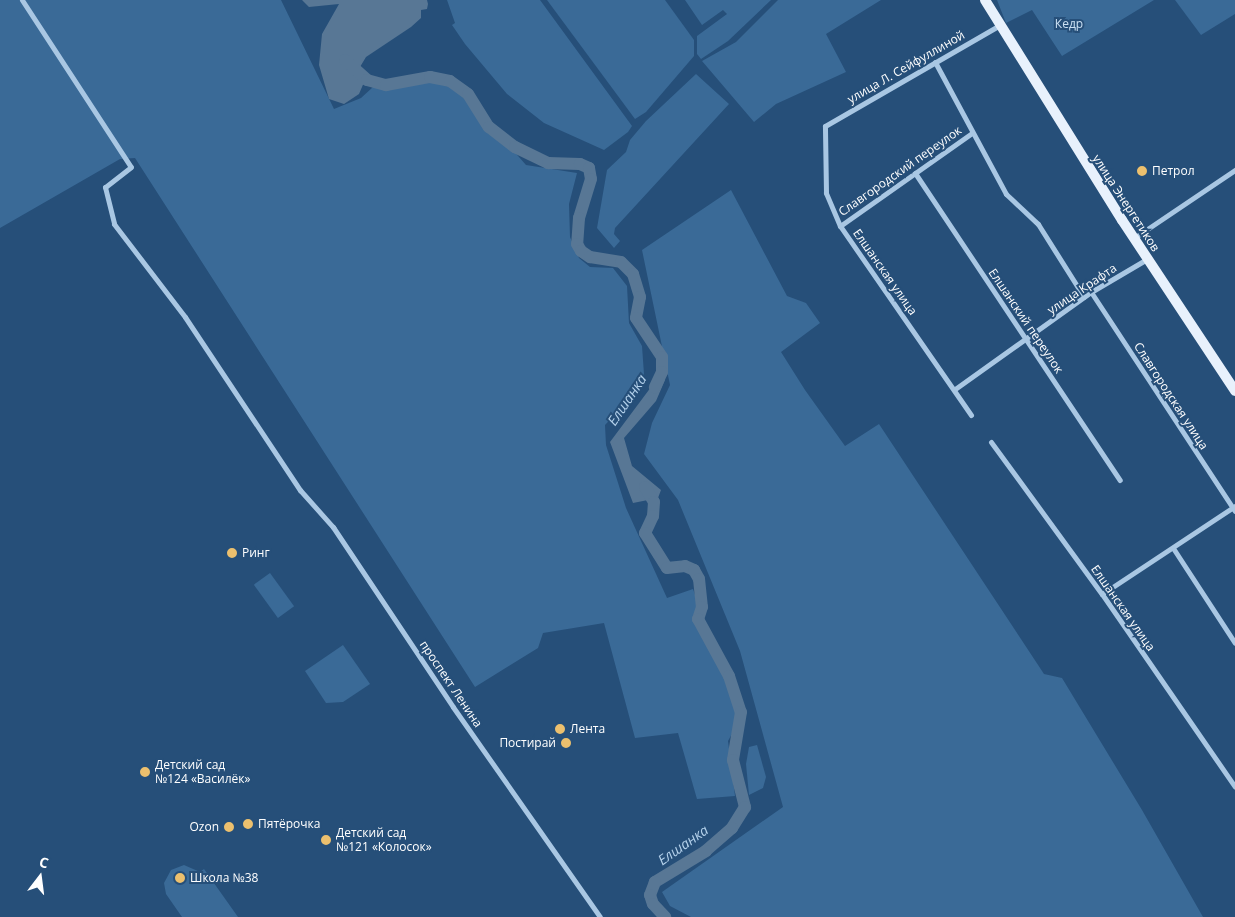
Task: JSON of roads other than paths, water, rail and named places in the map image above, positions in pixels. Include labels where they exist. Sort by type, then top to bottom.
[{"type":"main road","name":"улица Энергетиков","points":[[985,0],[998,26],[1147,259],[1235,392]]},
{"type":"street","name":"проспект Ленина","points":[[22,0],[131,167],[105,187],[114,224],[185,317],[300,490],[333,527],[453,707],[600,917]]},
{"type":"street","name":"улица Л. Сейфуллиной","points":[[824,126],[998,26]]},
{"type":"street","points":[[935,62],[969,122],[972,133],[1006,194],[1038,224],[1084,297]]},
{"type":"street","name":"Елшанская улица","points":[[824,126],[826,193],[840,226],[955,389],[970,415]]},
{"type":"street","name":"Славгородский переулок","points":[[840,226],[972,133]]},
{"type":"street","points":[[1134,238],[1235,170]]},
{"type":"street","name":"Елшанский переулок","points":[[915,173],[1120,480]]},
{"type":"street","name":"улица Крафта","points":[[955,389],[1091,292],[1147,259]]},
{"type":"street","name":"Славгородская улица","points":[[1091,292],[1234,508]]},
{"type":"street","name":"Елшанская улица","points":[[991,442],[1102,594],[1235,787]]},
{"type":"street","points":[[1102,594],[1234,508]]},
{"type":"street","points":[[1173,548],[1235,643]]},
{"type":"waterway","name":"Елшанка","points":[[345,60],[367,80],[386,85],[430,77],[450,81],[468,94],[489,127],[515,147],[548,163],[580,164],[589,168],[591,179],[579,218],[577,244],[581,251],[590,257],[621,262],[633,274],[640,297],[636,318],[662,357],[662,372],[655,387]]},
{"type":"waterway","name":"Елшанка","points":[[645,487],[654,502],[653,516],[645,533],[667,568],[685,566],[694,570],[699,579],[702,607],[698,619],[729,676],[741,712],[733,760],[745,807],[732,828],[706,851],[655,882],[650,895],[653,904],[665,917]]},
{"type":"place","name":"Петрол","points":[[1142,171]]},
{"type":"place","name":"Ринг","points":[[232,553]]},
{"type":"place","name":"Лента","points":[[560,729]]},
{"type":"place","name":"Постирай","points":[[566,743]]},
{"type":"place","name":"Детский сад №124 «Василёк»","points":[[145,772]]},
{"type":"place","name":"Пятёрочка","points":[[248,824]]},
{"type":"place","name":"Ozon","points":[[229,827]]},
{"type":"place","name":"Детский сад №121 «Колосок»","points":[[326,840]]},
{"type":"place","name":"Школа №38","points":[[180,878]]},
{"type":"park label","name":"Кедр","points":[[1069,24]]}]
